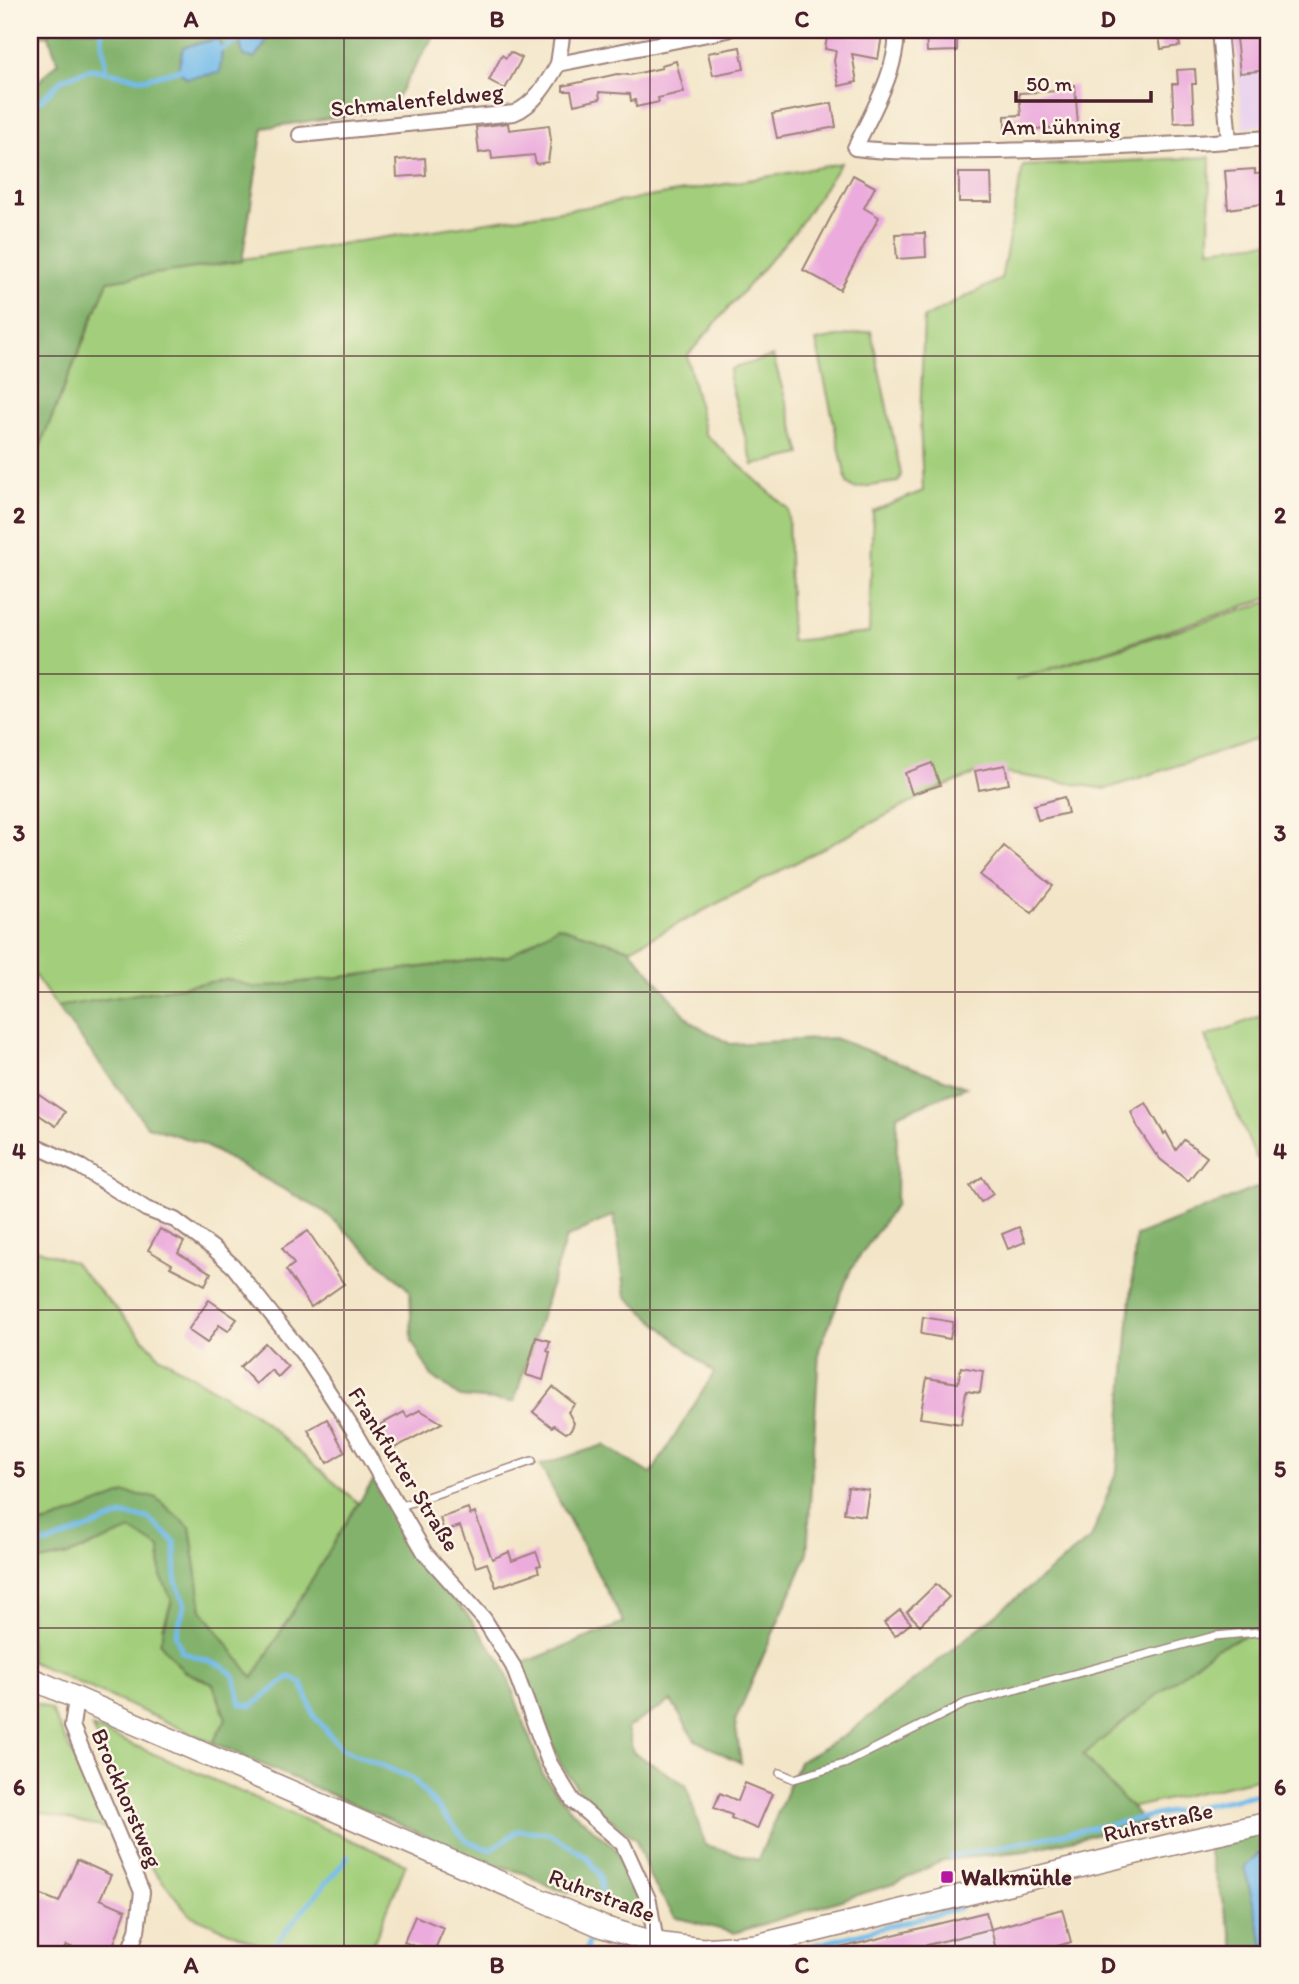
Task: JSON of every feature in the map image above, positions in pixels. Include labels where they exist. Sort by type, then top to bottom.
[{"type":"main road","name":"Ruhrstraße","points":[[30,1678],[603,1927],[656,1943],[716,1952],[757,1945],[1269,1823]]},
{"type":"street","name":"Schmalenfeldweg","points":[[300,135],[520,111],[547,85],[558,64],[563,30]]},
{"type":"street","points":[[558,64],[728,30]]},
{"type":"street","name":"Am Lühning","points":[[896,30],[895,52],[877,102],[855,148],[887,152],[1049,150],[1269,138]]},
{"type":"street","points":[[1219,30],[1229,141]]},
{"type":"street","name":"Frankfurter Straße","points":[[30,1143],[81,1167],[146,1209],[175,1220],[233,1266],[307,1359],[352,1428],[425,1553],[484,1619],[513,1666],[549,1762],[573,1801],[623,1844],[649,1901],[656,1943]]},
{"type":"street","name":"Brockhorstweg","points":[[76,1699],[72,1726],[142,1892],[137,1931],[128,1954]]},
{"type":"lane","points":[[398,1507],[532,1461]]},
{"type":"lane","points":[[780,1773],[794,1779],[844,1764],[966,1703],[1215,1636],[1269,1631]]},
{"type":"shaded area","points":[[1234,30],[1269,30],[1269,124],[1243,128]]},
{"type":"shaded area","name":"Walkmühle","points":[[986,1912],[999,1954],[817,1954]]},
{"type":"green space","points":[[30,30],[50,30],[49,34],[54,30],[437,30],[390,109],[263,128],[242,261],[108,281],[30,470],[30,90],[58,62],[48,35],[30,37]]},
{"type":"green space","points":[[1210,157],[1209,249],[1269,242],[1269,598],[1015,680],[1269,602],[1269,735],[1106,789],[985,770],[931,792],[630,949],[558,926],[509,956],[255,988],[229,979],[57,1007],[30,969],[30,471],[108,281],[567,210],[841,163],[796,230],[687,356],[705,434],[788,509],[791,641],[869,633],[873,511],[923,491],[920,420],[924,318],[1001,279],[1023,166]]},
{"type":"green space","points":[[871,331],[901,475],[898,482],[854,488],[847,483],[816,341]]},
{"type":"green space","points":[[773,356],[801,454],[753,465],[729,378],[731,369]]},
{"type":"green space","points":[[558,926],[630,949],[692,1023],[730,1044],[834,1038],[966,1087],[897,1115],[896,1204],[851,1269],[819,1350],[807,1555],[735,1721],[741,1763],[695,1740],[671,1701],[627,1728],[633,1752],[686,1785],[705,1845],[758,1860],[799,1762],[846,1735],[1091,1538],[1117,1470],[1136,1236],[1266,1184],[1269,1191],[1269,1625],[1214,1649],[1083,1755],[1144,1822],[1026,1851],[944,1860],[893,1884],[734,1933],[675,1917],[651,1880],[636,1840],[583,1796],[560,1763],[521,1664],[624,1623],[540,1465],[604,1445],[651,1474],[714,1373],[626,1296],[614,1215],[566,1238],[514,1402],[460,1397],[431,1375],[412,1341],[410,1291],[325,1212],[200,1143],[147,1126],[57,1007],[229,979],[255,988],[509,956]]},
{"type":"green space","points":[[1269,1013],[1269,1158],[1256,1158],[1205,1037]]},
{"type":"green space","points":[[30,1247],[73,1262],[159,1356],[255,1414],[358,1503],[253,1679],[202,1610],[190,1527],[51,1522],[30,1526]]},
{"type":"green space","points":[[374,1480],[417,1559],[466,1613],[503,1664],[543,1775],[570,1809],[616,1849],[648,1915],[550,1887],[526,1874],[481,1860],[213,1743],[226,1719],[213,1684],[183,1671],[160,1643],[172,1600],[161,1576],[160,1548],[131,1530],[68,1555],[30,1563],[30,1526],[51,1522],[125,1493],[155,1497],[190,1527],[202,1610],[253,1678]]},
{"type":"green space","points":[[131,1529],[160,1548],[161,1576],[172,1600],[163,1627],[183,1671],[213,1684],[226,1719],[213,1743],[30,1661],[30,1563],[68,1555]]},
{"type":"green space","points":[[1269,1625],[1269,1776],[1131,1808],[1082,1755],[1214,1649]]},
{"type":"green space","points":[[30,1701],[51,1710],[109,1829],[30,1810]]},
{"type":"green space","points":[[92,1727],[406,1864],[369,1954],[281,1954],[190,1915],[151,1867]]},
{"type":"green space","points":[[1269,1832],[1269,1954],[1237,1954],[1207,1846]]},
{"type":"water","points":[[242,30],[268,30],[265,44],[254,58],[243,56],[238,33]]},
{"type":"water","points":[[218,39],[222,49],[220,73],[187,78],[178,70],[183,47]]},
{"type":"water","points":[[1265,1848],[1269,1848],[1269,1954],[1266,1954],[1244,1867]]},
{"type":"building","points":[[862,30],[883,30],[878,59],[852,54],[857,82],[839,86],[834,61],[836,51],[825,49],[828,31],[860,37]]},
{"type":"building","points":[[1158,30],[1177,30],[1180,46],[1161,49]]},
{"type":"building","points":[[1235,30],[1263,30],[1267,70],[1240,73]]},
{"type":"building","points":[[926,32],[957,32],[957,51],[927,52]]},
{"type":"building","points":[[740,47],[744,69],[713,75],[708,53]]},
{"type":"building","points":[[510,52],[522,58],[505,89],[489,80],[502,55],[506,58]]},
{"type":"building","points":[[676,61],[684,92],[658,98],[659,102],[636,107],[630,94],[599,92],[600,99],[574,105],[571,91],[563,91],[563,86],[617,74],[630,75],[662,68],[661,65]]},
{"type":"building","points":[[1195,69],[1196,84],[1192,84],[1194,122],[1174,123],[1172,84],[1178,84],[1177,70]]},
{"type":"building","points":[[1075,85],[1078,126],[1005,131],[1005,116],[1021,115],[1019,93],[1060,91],[1059,86]]},
{"type":"building","points":[[832,103],[836,127],[777,138],[772,114]]},
{"type":"building","points":[[508,123],[509,130],[549,125],[551,141],[548,162],[536,164],[534,155],[492,159],[491,151],[479,153],[476,127]]},
{"type":"building","points":[[425,158],[426,175],[397,177],[396,160]]},
{"type":"building","points":[[1255,169],[1255,174],[1269,173],[1269,203],[1228,209],[1225,171]]},
{"type":"building","points":[[959,173],[991,173],[992,202],[959,202]]},
{"type":"building","points":[[853,175],[875,187],[864,208],[879,217],[840,290],[803,270]]},
{"type":"building","points":[[925,233],[926,257],[897,259],[895,234]]},
{"type":"building","points":[[932,763],[940,785],[912,794],[905,773]]},
{"type":"building","points":[[1005,765],[1009,784],[979,790],[975,771]]},
{"type":"building","points":[[1064,797],[1068,813],[1038,820],[1034,805]]},
{"type":"building","points":[[1004,846],[1053,886],[1032,913],[980,875]]},
{"type":"building","points":[[39,1094],[65,1112],[56,1126],[30,1109]]},
{"type":"building","points":[[1146,1103],[1176,1150],[1184,1140],[1207,1157],[1188,1181],[1156,1155],[1138,1128],[1131,1112]]},
{"type":"building","points":[[982,1177],[993,1194],[981,1202],[970,1186]]},
{"type":"building","points":[[1019,1227],[1025,1242],[1008,1249],[1002,1234]]},
{"type":"building","points":[[160,1229],[184,1242],[178,1253],[211,1273],[205,1285],[170,1267],[172,1264],[148,1250]]},
{"type":"building","points":[[308,1231],[344,1284],[311,1307],[286,1270],[294,1264],[282,1248]]},
{"type":"building","points":[[209,1300],[237,1319],[228,1331],[219,1325],[207,1343],[188,1330]]},
{"type":"building","points":[[923,1317],[953,1322],[950,1339],[921,1334]]},
{"type":"building","points":[[536,1337],[550,1341],[543,1380],[526,1375]]},
{"type":"building","points":[[265,1343],[288,1367],[278,1377],[271,1370],[256,1384],[240,1367]]},
{"type":"building","points":[[961,1367],[983,1371],[980,1393],[966,1391],[961,1424],[920,1418],[927,1378],[958,1383]]},
{"type":"building","points":[[553,1387],[575,1404],[568,1412],[574,1423],[566,1433],[554,1425],[552,1427],[533,1412]]},
{"type":"building","points":[[420,1410],[442,1423],[389,1451],[376,1427],[404,1412],[407,1417]]},
{"type":"building","points":[[327,1419],[345,1452],[327,1463],[308,1430]]},
{"type":"building","points":[[848,1487],[869,1490],[865,1516],[844,1513]]},
{"type":"building","points":[[468,1508],[470,1515],[475,1513],[492,1559],[509,1552],[512,1561],[536,1552],[541,1565],[537,1566],[539,1572],[496,1587],[487,1563],[476,1567],[460,1526],[444,1531],[440,1518]]},
{"type":"building","points":[[936,1584],[949,1597],[920,1625],[907,1612]]},
{"type":"building","points":[[900,1610],[911,1623],[895,1636],[884,1623]]},
{"type":"building","points":[[745,1783],[772,1794],[757,1829],[714,1808],[720,1793],[738,1801]]},
{"type":"building","points":[[77,1860],[111,1875],[100,1899],[126,1910],[110,1954],[89,1954],[66,1945],[62,1954],[30,1954],[30,1890],[59,1902]]},
{"type":"building","points":[[1062,1909],[1071,1942],[1031,1954],[997,1954],[991,1929]]},
{"type":"building","name":"Walkmühle","points":[[986,1912],[991,1929],[891,1954],[837,1954],[836,1949]]},
{"type":"building","points":[[415,1916],[444,1928],[433,1954],[404,1942]]},
{"type":"waterway","points":[[102,30],[105,72]]},
{"type":"waterway","points":[[216,52],[242,39]]},
{"type":"waterway","points":[[30,110],[64,78],[92,69],[144,79],[182,69]]},
{"type":"waterway","points":[[30,1545],[49,1543],[123,1515],[148,1518],[175,1542],[176,1582],[185,1604],[176,1635],[182,1652],[223,1666],[234,1676],[241,1704],[252,1706],[289,1677],[302,1683],[314,1716],[342,1749],[412,1778],[466,1840],[490,1850],[519,1830],[549,1833],[587,1857],[600,1875],[603,1898]]},
{"type":"waterway","points":[[950,1857],[1269,1792]]},
{"type":"waterway","points":[[273,1946],[348,1857]]},
{"type":"waterway","points":[[780,1954],[960,1908]]},
{"type":"waterway","points":[[585,1954],[588,1943]]},
{"type":"place","name":"Walkmühle","points":[[947,1877]]}]
